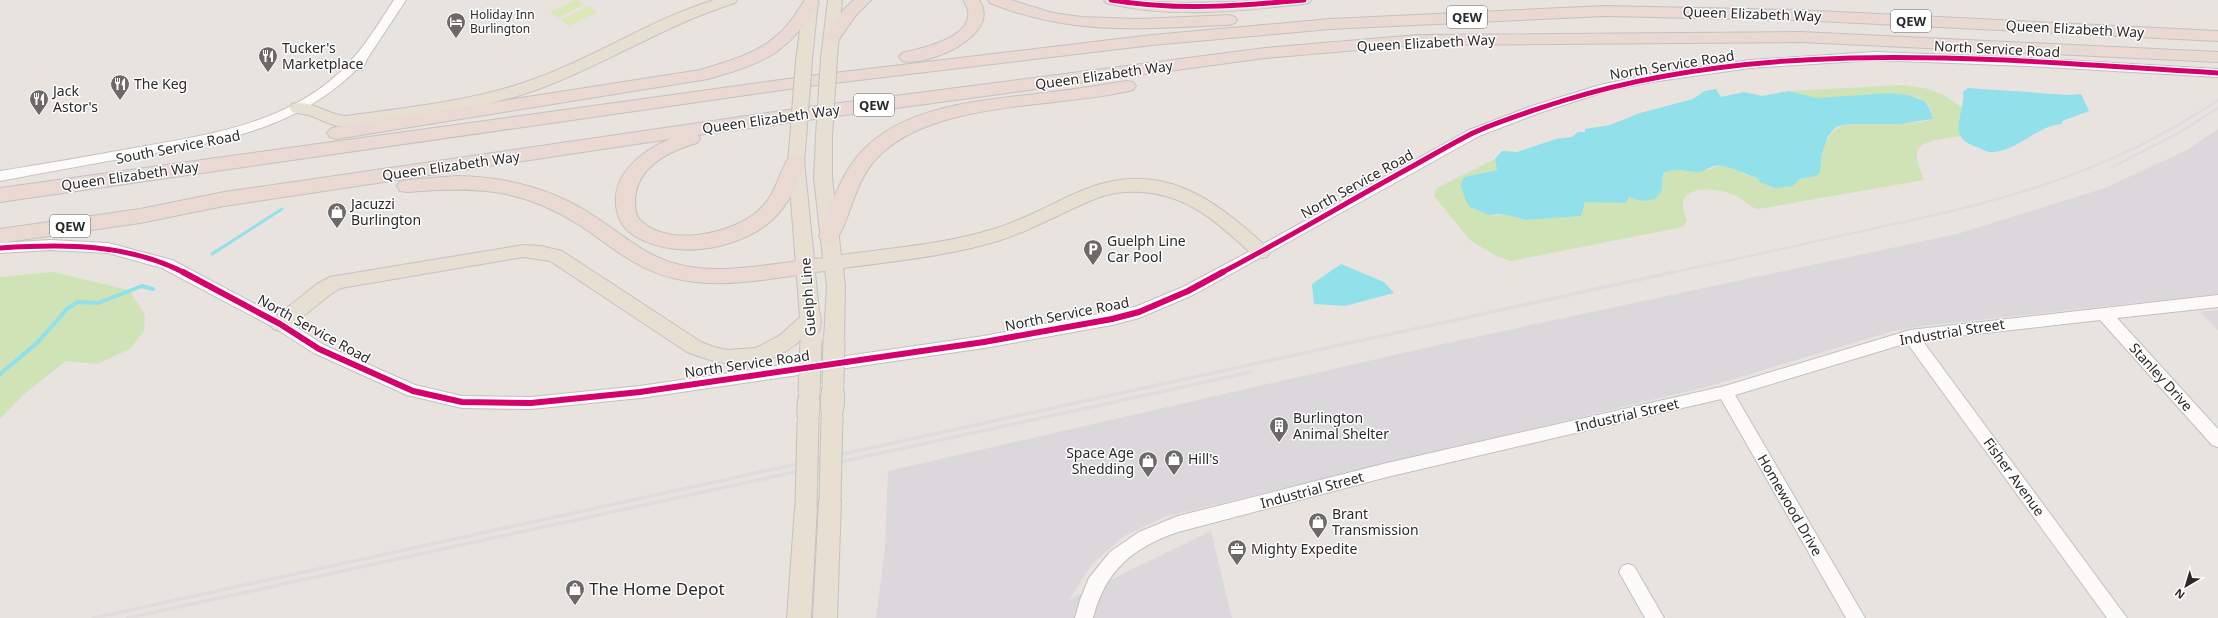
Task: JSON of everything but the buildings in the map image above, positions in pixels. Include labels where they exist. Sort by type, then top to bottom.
[{"type":"highway","points":[[832,37],[850,12],[863,0]]},
{"type":"highway","points":[[809,81],[842,70],[917,55],[950,45],[962,38],[971,26],[976,15],[976,6],[971,0]]},
{"type":"highway","points":[[996,0],[1027,13],[1063,22],[1109,24],[1274,19],[1330,24]]},
{"type":"highway","points":[[0,188],[702,75],[738,65],[764,54],[789,34],[811,2]]},
{"type":"highway","name":"Queen Elizabeth Way","points":[[0,195],[809,81],[1152,40],[1330,24],[1605,11],[1798,14],[2218,36]]},
{"type":"highway","name":"Queen Elizabeth Way","points":[[0,236],[140,216],[224,199],[810,113],[1265,53],[1418,40],[1801,37],[2218,57]]},
{"type":"highway","points":[[829,236],[843,197],[870,153],[893,135],[938,116],[975,108],[1220,71],[1514,42],[1613,38]]},
{"type":"highway","points":[[796,162],[787,185],[777,203],[750,226],[724,237],[707,242],[688,243],[659,239],[636,227],[626,214],[625,195],[630,178],[639,166],[657,153],[692,138],[810,113]]},
{"type":"highway","points":[[140,216],[441,182],[478,182],[528,191],[548,198],[590,223],[634,254],[673,271],[696,274],[726,274],[806,267]]},
{"type":"main road","points":[[303,108],[327,119],[346,121],[497,96],[549,79],[690,12],[730,0]]},
{"type":"main road","name":"Guelph Line","points":[[825,618],[836,286],[823,178],[829,58],[835,0]]},
{"type":"main road","points":[[1111,0],[1137,5],[1184,9],[1304,0]]},
{"type":"main road","name":"Guelph Line","points":[[799,618],[806,507],[812,317],[796,162],[804,60],[811,2]]},
{"type":"main road","points":[[806,267],[946,248],[994,236],[1021,226],[1094,192],[1127,185],[1170,189],[1192,197],[1218,214],[1261,252]]},
{"type":"main road","points":[[280,324],[324,289],[337,282],[523,251],[541,252],[556,256],[694,347],[709,354],[738,359],[751,358],[768,353],[788,340],[812,317]]},
{"type":"street","name":"South Service Road","points":[[0,176],[89,162],[99,162],[225,140],[268,126],[303,108],[326,99],[342,85],[356,70],[361,59],[400,0]]},
{"type":"street","name":"North Service Road","points":[[0,248],[50,245],[108,248],[167,264],[280,324],[319,349],[369,373],[413,391],[462,402],[531,403],[674,387],[984,342],[1112,320],[1165,302],[1261,252],[1474,133],[1534,110],[1604,88],[1651,78],[1750,64],[1875,56],[2028,62],[2218,73]]},
{"type":"street","name":"Industrial Street","points":[[1084,618],[1089,598],[1106,568],[1138,539],[1157,530],[1386,470],[1725,392],[1910,336],[2218,301]]},
{"type":"street","name":"Stanley Drive","points":[[2103,313],[2218,440]]},
{"type":"street","name":"Fisher Avenue","points":[[1910,336],[2118,618]]},
{"type":"street","name":"Homewood Drive","points":[[1725,392],[1856,618]]},
{"type":"street","points":[[1628,572],[1655,618]]},
{"type":"shaded area","points":[[2218,129],[2218,294],[1923,326],[1893,331],[1710,386],[1164,517],[1124,536],[1092,564],[1069,600],[1211,531],[1232,618],[876,618],[885,547],[888,471],[1438,345],[1957,234],[2105,188],[2187,150]]},
{"type":"shaded area","points":[[2218,310],[2218,330],[2200,312]]},
{"type":"green space","points":[[575,0],[585,4],[558,18],[550,12]]},
{"type":"green space","points":[[589,6],[597,12],[569,26],[561,20]]},
{"type":"green space","points":[[1904,85],[1929,89],[1945,96],[1963,108],[1959,122],[1961,136],[1926,143],[1917,151],[1917,158],[1924,180],[1758,209],[1737,196],[1728,193],[1712,190],[1696,191],[1689,194],[1685,199],[1683,208],[1687,221],[1683,227],[1511,261],[1496,256],[1470,240],[1434,196],[1436,189],[1439,187],[1495,159],[1497,170],[1465,177],[1470,207],[1496,216],[1502,214],[1527,220],[1581,216],[1585,202],[1629,197],[1642,201],[1662,190],[1663,173],[1675,169],[1708,170],[1716,166],[1720,166],[1727,167],[1760,179],[1787,180],[1808,178],[1818,173],[1825,144],[1829,136],[1836,129],[1847,124],[1923,122],[1933,119],[1930,107],[1922,100],[1910,96],[1877,94],[1816,98],[1789,91]]},
{"type":"green space","points":[[53,272],[129,290],[145,315],[144,331],[130,349],[97,364],[66,361],[24,394],[0,419],[0,277]]},
{"type":"water","points":[[1968,88],[2069,95],[2081,94],[2089,111],[2062,121],[2062,124],[2045,128],[2004,150],[1989,152],[1971,145],[1961,137],[1959,132],[1963,92]]},
{"type":"water","points":[[1716,89],[1721,97],[1744,92],[1762,96],[1789,91],[1816,98],[1889,93],[1908,95],[1924,101],[1929,107],[1933,119],[1899,124],[1847,124],[1836,127],[1828,136],[1822,154],[1820,172],[1816,176],[1799,179],[1793,186],[1775,188],[1760,182],[1759,179],[1730,168],[1724,166],[1714,166],[1699,172],[1684,170],[1667,171],[1663,173],[1662,190],[1655,199],[1642,201],[1629,197],[1626,203],[1585,202],[1581,216],[1527,220],[1502,214],[1489,215],[1470,207],[1467,203],[1461,187],[1462,180],[1465,177],[1497,170],[1495,159],[1502,151],[1517,152],[1556,139],[1572,137],[1578,132],[1585,132],[1585,129],[1610,125],[1640,113],[1693,99],[1705,91]]},
{"type":"water","points":[[1341,264],[1384,282],[1394,293],[1345,306],[1314,304],[1312,284]]},
{"type":"waterway","points":[[212,254],[282,209]]},
{"type":"waterway","points":[[0,374],[37,343],[68,308],[78,302],[98,303],[142,286],[153,289]]},
{"type":"railway","points":[[1670,273],[1961,209],[2006,197],[2092,167],[2134,148],[2176,126],[2218,100]]},
{"type":"railway","points":[[2112,167],[2179,133],[2218,108]]},
{"type":"railway","points":[[94,618],[1674,272]]},
{"type":"railway","points":[[128,618],[1251,372]]},
{"type":"cycle path","points":[[1111,0],[1159,7],[1183,8],[1208,8],[1304,0]]},
{"type":"cycle path","points":[[0,248],[50,245],[108,248],[167,264],[280,324],[319,349],[369,373],[413,391],[462,402],[531,403],[640,392],[984,342],[1112,319],[1139,312],[1188,291],[1261,252],[1474,133],[1534,110],[1604,88],[1651,78],[1750,64],[1875,56],[2028,62],[2218,73]]},
{"type":"place","name":"Holiday Inn Burlington","points":[[456,39]]},
{"type":"place","name":"Tucker's Marketplace","points":[[268,73]]},
{"type":"place","name":"The Keg","points":[[120,101]]},
{"type":"place","name":"Jack Astor's","points":[[39,116]]},
{"type":"place","name":"Jacuzzi Burlington","points":[[337,229]]},
{"type":"place","name":"Guelph Line Car Pool","points":[[1093,266]]},
{"type":"place","name":"Burlington Animal Shelter","points":[[1279,443]]},
{"type":"place","name":"Hill's","points":[[1174,476]]},
{"type":"place","name":"Space Age Shedding","points":[[1148,478]]},
{"type":"place","name":"Brant Transmission","points":[[1318,539]]},
{"type":"place","name":"Mighty Expedite","points":[[1237,566]]},
{"type":"place","name":"The Home Depot","points":[[575,606]]}]
